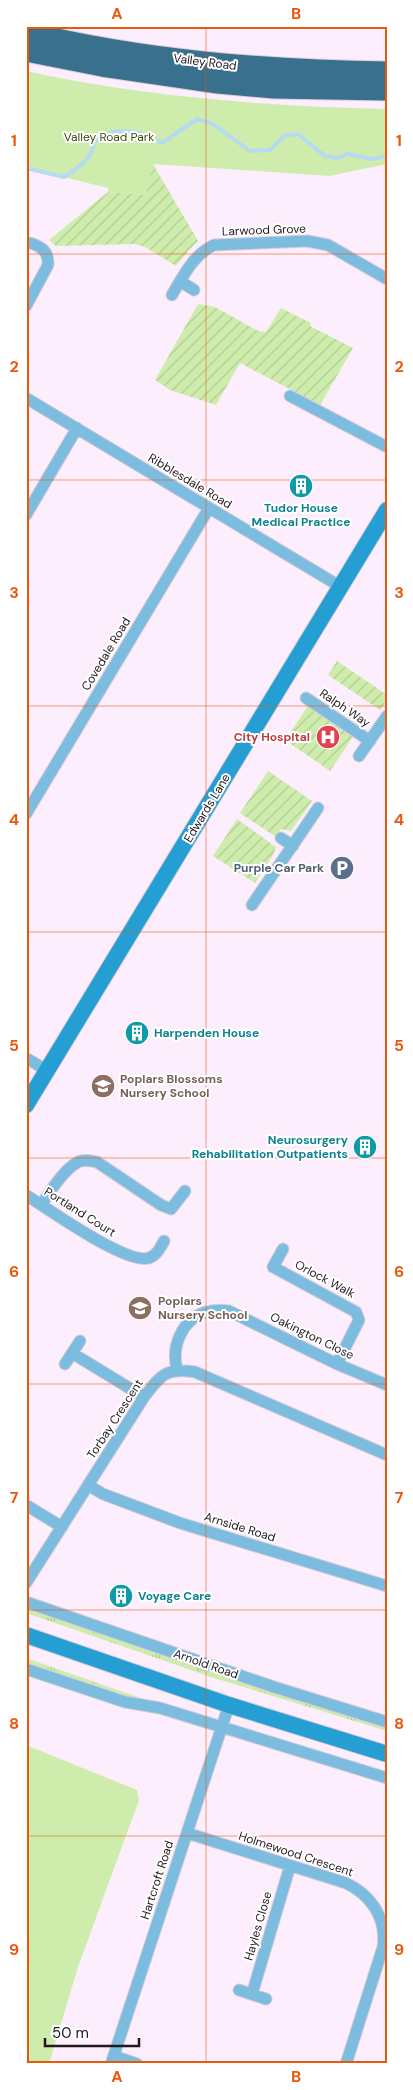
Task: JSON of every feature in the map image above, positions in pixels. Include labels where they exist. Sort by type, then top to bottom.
[{"type":"highway","name":"Valley Road","points":[[28,36],[210,63],[272,69],[387,72]]},
{"type":"highway","name":"Valley Road","points":[[28,36],[102,66],[218,83],[274,88],[387,90]]},
{"type":"street","points":[[26,242],[42,248],[48,259],[48,266],[26,306]]},
{"type":"street","name":"Larwood Grove","points":[[172,295],[195,257],[214,245],[307,242],[328,245],[387,279]]},
{"type":"street","points":[[180,281],[194,290]]},
{"type":"street","points":[[290,396],[387,447]]},
{"type":"street","name":"Ribblesdale Road","points":[[26,398],[340,587]]},
{"type":"street","points":[[26,515],[77,428]]},
{"type":"street","name":"Covedale Road","points":[[26,814],[209,508]]},
{"type":"street","name":"Edwards Lane","points":[[26,1105],[387,510]]},
{"type":"street","name":"Ralph Way","points":[[306,698],[370,741]]},
{"type":"street","points":[[359,756],[387,716]]},
{"type":"street","points":[[252,905],[318,808]]},
{"type":"street","points":[[281,838],[293,846]]},
{"type":"street","points":[[26,1058],[48,1071]]},
{"type":"street","points":[[42,1204],[55,1183],[78,1162],[88,1160],[97,1162],[161,1205],[171,1209],[185,1191]]},
{"type":"street","name":"Portland Court","points":[[26,1194],[101,1242],[149,1264],[164,1241]]},
{"type":"street","name":"Orlock Walk","points":[[283,1249],[274,1267],[356,1312],[359,1320],[337,1364]]},
{"type":"street","name":"Oakington Close","points":[[177,1369],[175,1353],[177,1341],[186,1327],[205,1312],[216,1310],[230,1311],[337,1364],[387,1385]]},
{"type":"street","points":[[66,1364],[80,1341]]},
{"type":"street","points":[[72,1353],[144,1397]]},
{"type":"street","points":[[177,1369],[195,1372],[387,1455]]},
{"type":"street","name":"Torbay Crescent","points":[[26,1583],[144,1397],[156,1382],[177,1369]]},
{"type":"street","name":"Arnside Road","points":[[88,1485],[103,1494],[180,1523],[387,1586]]},
{"type":"street","points":[[26,1505],[62,1527]]},
{"type":"street","name":"Arnold Road","points":[[26,1602],[274,1687],[387,1722]]},
{"type":"street","points":[[26,1635],[229,1705],[387,1754]]},
{"type":"street","points":[[26,1669],[125,1702],[160,1708],[387,1778]]},
{"type":"street","name":"Hartcroft Road","points":[[112,2060],[229,1705]]},
{"type":"street","name":"Holmewood Crescent","points":[[187,1833],[356,1888],[365,1894],[374,1905],[384,1926],[383,1946],[346,2064]]},
{"type":"street","name":"Hayles Close","points":[[252,1994],[290,1866]]},
{"type":"street","points":[[239,1990],[266,1999]]},
{"type":"street","points":[[112,2060],[137,2064]]},
{"type":"green space","name":"Valley Road Park","points":[[26,71],[161,94],[206,99],[251,103],[387,109],[387,164],[329,176],[154,164],[146,195],[108,192],[108,188],[26,168]]},
{"type":"green space","points":[[153,164],[198,241],[176,266],[145,247],[134,244],[56,246],[49,240],[108,192],[146,195]]},
{"type":"green space","points":[[198,304],[215,307],[258,331],[266,332],[281,308],[311,323],[310,326],[353,348],[320,405],[240,363],[216,405],[170,390],[155,380]]},
{"type":"green space","points":[[337,661],[387,695],[387,700],[380,710],[328,675]]},
{"type":"green space","points":[[308,706],[353,737],[330,771],[285,740]]},
{"type":"green space","points":[[268,771],[312,801],[291,831],[281,829],[276,837],[240,813]]},
{"type":"green space","points":[[237,819],[276,847],[255,883],[213,856]]},
{"type":"green space","points":[[26,1607],[387,1723],[387,1731],[214,1678],[26,1613]]},
{"type":"green space","points":[[26,1658],[152,1702],[124,1698],[26,1664]]},
{"type":"green space","points":[[26,1745],[137,1790],[139,1800],[78,1967],[49,2064],[26,2064]]},
{"type":"waterway","points":[[26,168],[64,177],[84,162],[91,153],[94,142],[102,136],[119,131],[128,131],[146,135],[162,143],[197,119],[213,124],[250,151],[270,150],[284,136],[298,134],[325,156],[337,158],[348,154],[371,159],[387,156]]},
{"type":"place","name":"Tudor House Medical Practice","points":[[301,486]]},
{"type":"place","name":"City Hospital","points":[[328,737]]},
{"type":"place","name":"Purple Car Park","points":[[342,868]]},
{"type":"place","name":"Harpenden House","points":[[137,1033]]},
{"type":"place","name":"Poplars Blossoms Nursery School","points":[[103,1086]]},
{"type":"place","name":"Neurosurgery Rehabilitation Outpatients","points":[[365,1147]]},
{"type":"place","name":"Poplars Nursery School","points":[[140,1308]]},
{"type":"place","name":"Voyage Care","points":[[121,1596]]}]
